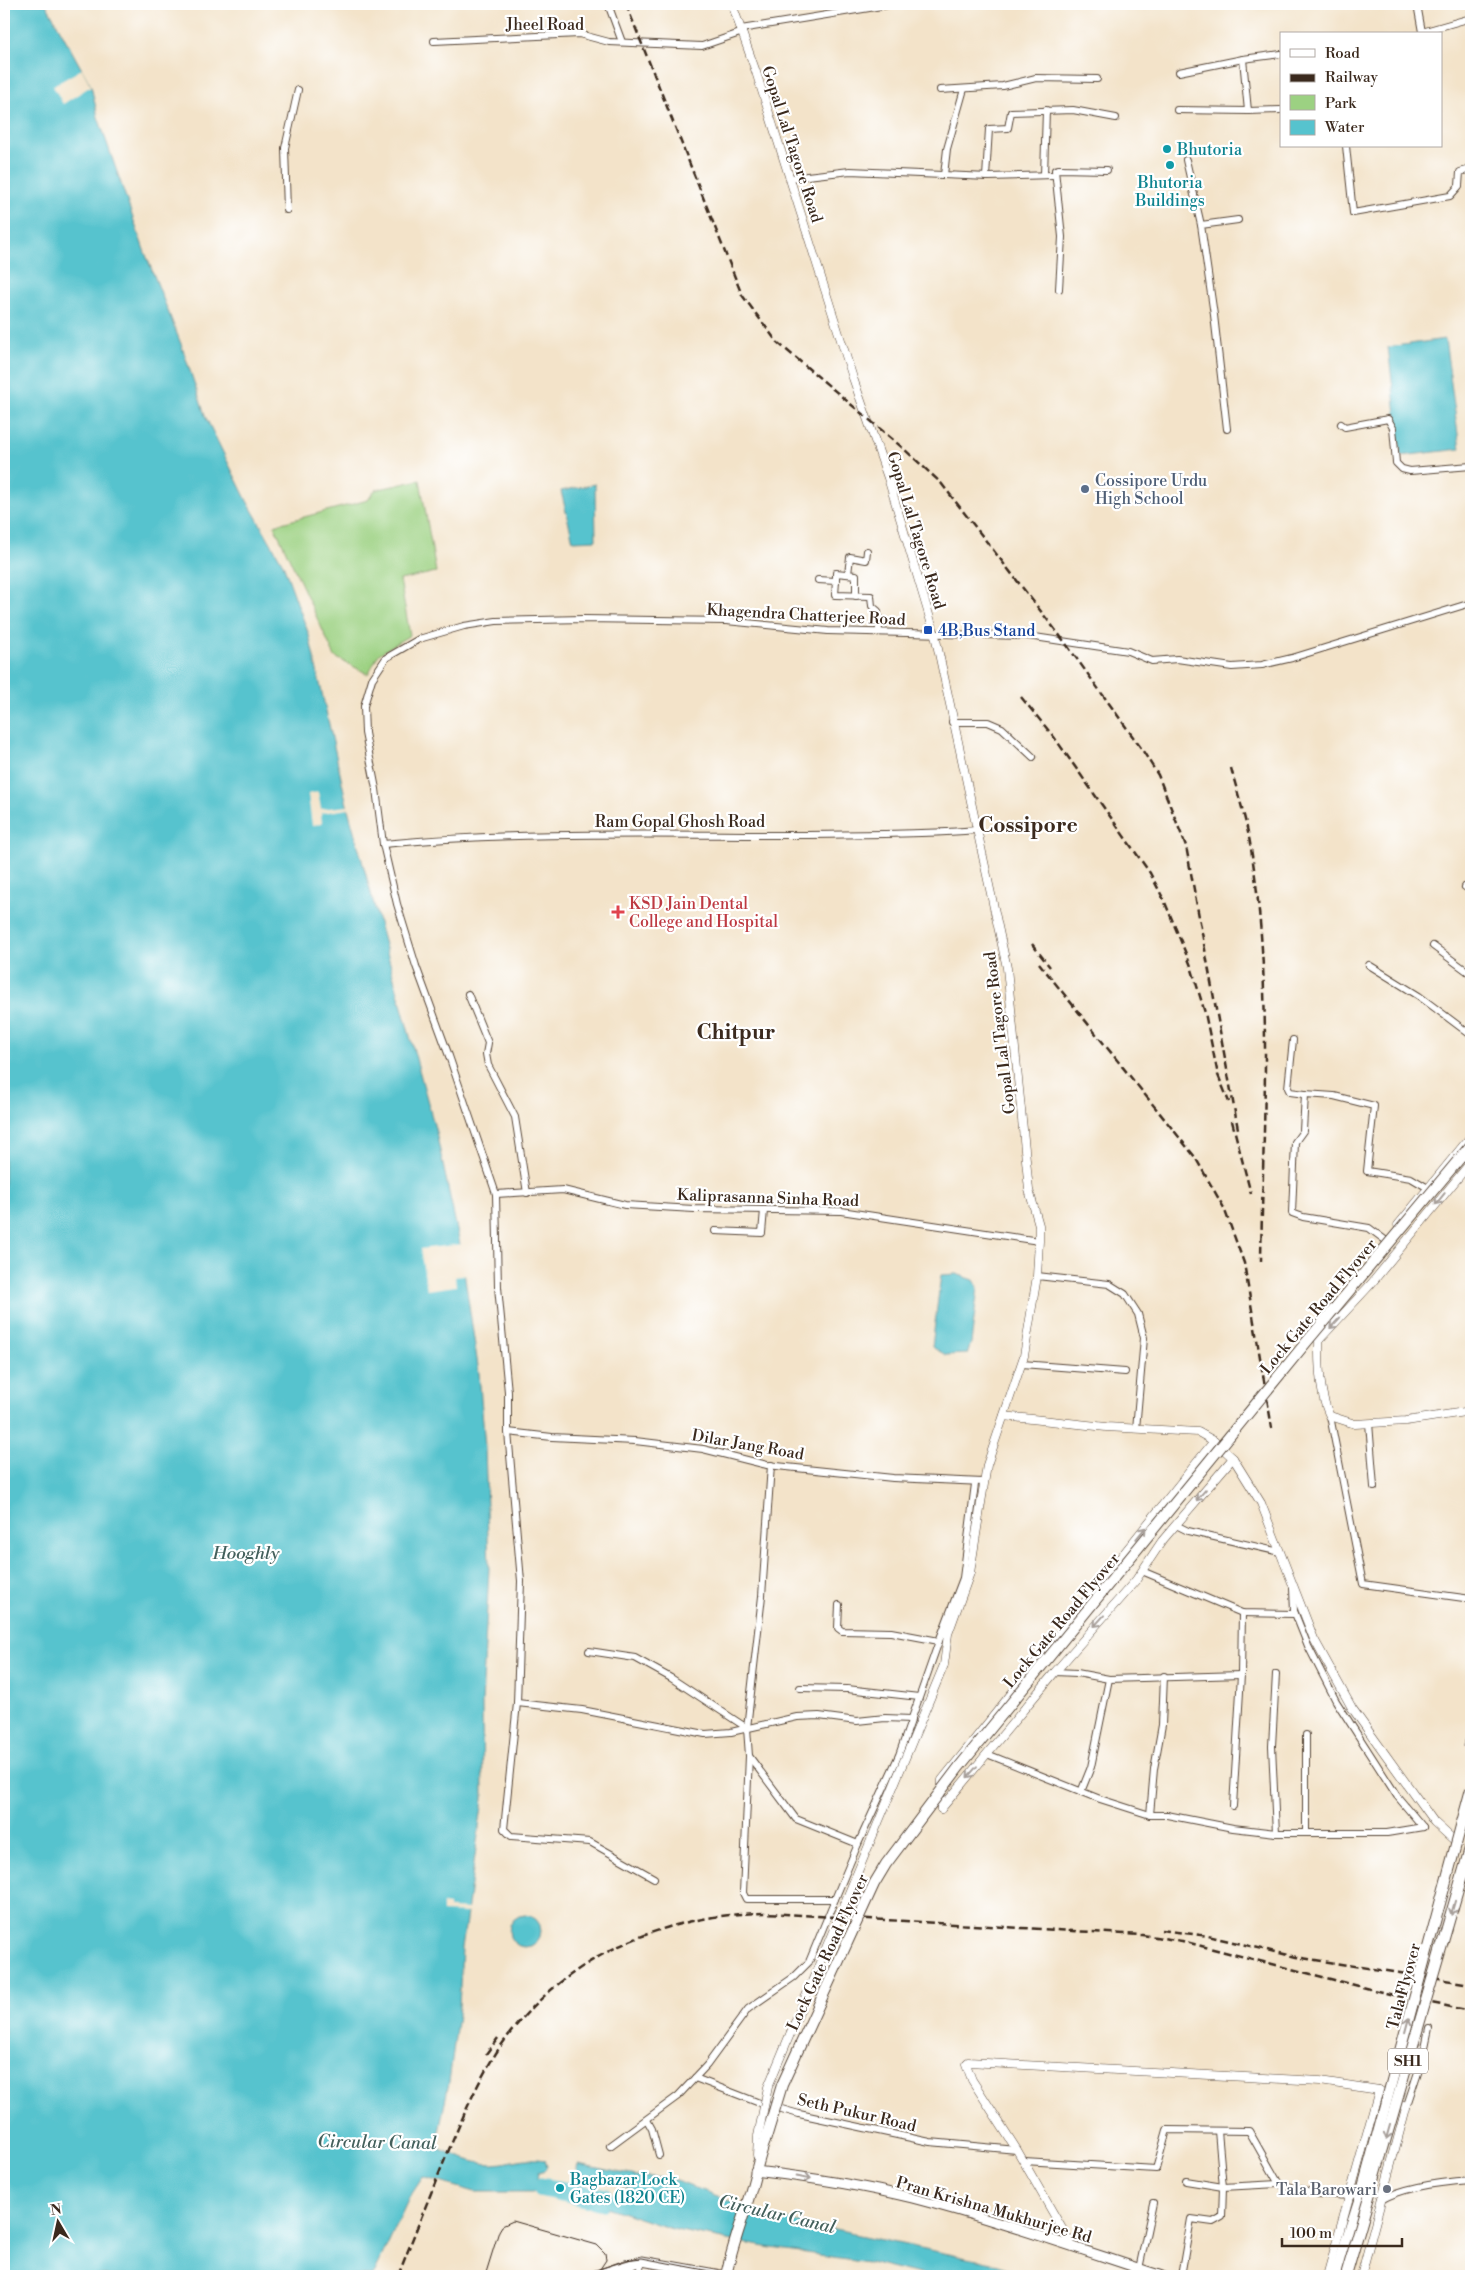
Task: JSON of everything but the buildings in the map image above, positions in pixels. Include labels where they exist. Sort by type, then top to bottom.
[{"type":"main road","name":"Lock Gate Road Flyover","points":[[726,2276],[731,2250],[751,2189],[762,2138],[790,2068],[874,1884],[886,1864],[959,1767],[1304,1345],[1471,1145]]},
{"type":"main road","name":"Tala Flyover","points":[[1334,2276],[1362,2190],[1471,1789]]},
{"type":"main road","name":"Tala Flyover","points":[[1346,2276],[1471,1845]]},
{"type":"main road","name":"Pran Krishna Mukhurjee Rd","points":[[756,2167],[911,2198],[1072,2246],[1162,2276]]},
{"type":"main road","points":[[592,2276],[642,2261],[726,2276]]},
{"type":"street","points":[[608,4],[622,42]]},
{"type":"street","name":"Gopal Lal Tagore Road","points":[[732,4],[790,178],[853,378],[888,478],[935,634],[952,722],[1007,968],[1030,1190],[1038,1225],[1039,1241],[1037,1276],[1022,1364],[979,1483],[970,1573],[948,1634],[944,1665],[768,2087],[762,2138]]},
{"type":"street","name":"Jheel Road","points":[[434,41],[578,34],[609,42],[702,46],[742,30],[894,4]]},
{"type":"street","points":[[1417,4],[1421,32]]},
{"type":"street","points":[[1424,32],[1471,18]]},
{"type":"street","points":[[1179,72],[1243,59],[1280,54]]},
{"type":"street","points":[[1243,59],[1248,111]]},
{"type":"street","points":[[940,90],[1003,86],[1036,78],[1097,79]]},
{"type":"street","points":[[944,175],[947,149],[964,89]]},
{"type":"street","points":[[287,210],[285,148],[298,90]]},
{"type":"street","points":[[1044,175],[1046,110]]},
{"type":"street","points":[[986,177],[990,129],[1008,128],[1011,112],[1073,110],[1116,118]]},
{"type":"street","points":[[1177,110],[1280,110]]},
{"type":"street","points":[[1346,148],[1353,213],[1450,196],[1459,186],[1460,172],[1471,169]]},
{"type":"street","points":[[1186,160],[1201,225],[1214,315],[1227,429]]},
{"type":"street","points":[[1059,289],[1062,237],[1055,170],[1059,168],[1107,170]]},
{"type":"street","points":[[790,178],[850,171],[986,177],[1054,174]]},
{"type":"street","points":[[1201,225],[1238,220]]},
{"type":"street","points":[[1341,424],[1345,427],[1388,419],[1393,428],[1396,463],[1402,469],[1410,471],[1471,466]]},
{"type":"street","points":[[848,574],[850,557],[866,560],[867,551]]},
{"type":"street","points":[[856,596],[856,575],[836,573],[835,596],[856,596],[871,596],[872,606],[878,611],[879,632]]},
{"type":"street","points":[[818,580],[836,582]]},
{"type":"street","name":"Khagendra Chatterjee Road","points":[[654,1878],[590,1842],[511,1836],[504,1829],[517,1702],[521,1582],[508,1432],[508,1392],[498,1287],[496,1194],[450,1056],[416,966],[397,904],[383,844],[376,789],[365,732],[364,706],[372,679],[386,658],[419,639],[464,626],[496,621],[574,619],[726,621],[828,630],[1028,636],[1128,651],[1152,661],[1180,659],[1232,667],[1262,665],[1471,603]]},
{"type":"street","points":[[952,722],[988,722],[1002,728],[1033,757]]},
{"type":"street","name":"Ram Gopal Ghosh Road","points":[[383,844],[443,838],[901,834],[976,830]]},
{"type":"street","points":[[1433,946],[1471,974]]},
{"type":"street","points":[[1369,965],[1419,996],[1471,1035]]},
{"type":"street","points":[[468,994],[488,1043],[486,1054],[488,1065],[515,1117],[527,1192]]},
{"type":"street","points":[[1293,1040],[1288,1088],[1290,1092],[1334,1096],[1374,1106],[1367,1171],[1411,1178],[1428,1188]]},
{"type":"street","points":[[1305,1094],[1303,1131],[1295,1142],[1292,1213],[1302,1217],[1368,1228],[1385,1240]]},
{"type":"street","points":[[1471,1136],[1321,1319],[1319,1340],[1324,1403],[1330,1416],[1363,1584],[1471,1599]]},
{"type":"street","points":[[1319,1340],[1371,1284],[1471,1162]]},
{"type":"street","name":"Kaliprasanna Sinha Road","points":[[496,1194],[563,1190],[626,1205],[694,1209],[841,1212],[1039,1241]]},
{"type":"street","points":[[715,1231],[762,1233],[764,1210]]},
{"type":"street","points":[[1037,1276],[1109,1284],[1125,1294],[1138,1314],[1144,1338],[1136,1429]]},
{"type":"street","points":[[1022,1364],[1125,1372]]},
{"type":"street","points":[[1330,1416],[1355,1424],[1369,1424],[1406,1421],[1471,1411]]},
{"type":"street","points":[[1004,1416],[1136,1429],[1198,1432],[1214,1441],[1233,1458],[1260,1503],[1314,1639],[1352,1708],[1434,1822],[1457,1843]]},
{"type":"street","points":[[1369,1424],[1374,1487]]},
{"type":"street","name":"Dilar Jang Road","points":[[508,1432],[552,1437],[635,1441],[703,1449],[771,1465],[893,1478],[979,1483]]},
{"type":"street","points":[[1214,1441],[942,1780],[941,1809],[1142,1571],[1176,1525],[1233,1458]]},
{"type":"street","points":[[771,1465],[762,1596],[747,1728],[749,1756],[743,1893],[746,1898],[835,1899]]},
{"type":"street","points":[[610,2146],[678,2096],[695,2078],[748,2009],[794,1977],[808,1962],[858,1844],[900,1755],[938,1641],[963,1578],[979,1483]]},
{"type":"street","points":[[1176,1525],[1188,1531],[1280,1552]]},
{"type":"street","points":[[1142,1571],[1242,1613],[1295,1614]]},
{"type":"street","points":[[987,1754],[1081,1792],[1150,1815],[1167,1815],[1233,1828],[1276,1833],[1387,1833],[1424,1826],[1397,1796],[1336,1701],[1295,1614],[1293,1586]]},
{"type":"street","points":[[839,1605],[838,1628],[842,1631],[891,1632],[938,1641]]},
{"type":"street","points":[[1233,1806],[1241,1674],[1242,1613]]},
{"type":"street","points":[[589,1651],[635,1658],[671,1678],[747,1728]]},
{"type":"street","points":[[1055,1672],[1077,1672],[1109,1679],[1241,1674]]},
{"type":"street","points":[[1276,1674],[1272,1746],[1276,1833]]},
{"type":"street","points":[[1150,1815],[1154,1769],[1162,1725],[1164,1676]]},
{"type":"street","points":[[1081,1792],[1091,1767],[1104,1714],[1109,1679]]},
{"type":"street","points":[[800,1688],[847,1689],[919,1697]]},
{"type":"street","points":[[517,1702],[582,1710],[705,1734],[731,1732],[775,1724],[797,1717],[819,1716],[857,1721],[885,1718],[912,1719]]},
{"type":"street","points":[[1471,1733],[1468,1744],[1471,1750]]},
{"type":"street","points":[[1306,1735],[1306,1833]]},
{"type":"street","points":[[749,1756],[796,1819],[858,1844]]},
{"type":"street","points":[[1361,2276],[1406,2108],[1423,2057],[1429,2028]]},
{"type":"street","points":[[1072,2246],[1018,2150],[972,2080],[966,2064],[968,2062],[1320,2081],[1379,2090],[1406,2108]]},
{"type":"street","name":"Seth Pukur Road","points":[[695,2078],[757,2102],[799,2114],[930,2142],[1018,2150]]},
{"type":"street","points":[[1327,2276],[1351,2196],[1363,2142],[1379,2090]]},
{"type":"street","points":[[647,2120],[652,2128],[659,2155]]},
{"type":"street","points":[[1024,2161],[1156,2169],[1167,2130],[1249,2131],[1279,2184]]},
{"type":"street","points":[[1181,2276],[1191,2219],[1213,2222],[1222,2217],[1223,2187],[1218,2131]]},
{"type":"street","points":[[1186,2180],[1223,2187],[1279,2184],[1319,2194],[1351,2196]]},
{"type":"street","points":[[1381,2200],[1401,2191],[1471,2180]]},
{"type":"street","points":[[1139,2269],[1153,2203]]},
{"type":"street","points":[[638,2276],[642,2261]]},
{"type":"green space","points":[[420,480],[436,572],[400,580],[410,635],[379,654],[368,674],[335,657],[274,525],[368,500],[375,490]]},
{"type":"water","name":"Hooghly","points":[[4,4],[46,4],[91,86],[98,117],[144,250],[181,344],[206,418],[247,501],[283,564],[309,635],[348,809],[436,1132],[460,1244],[479,1373],[485,1447],[489,1568],[482,1703],[483,1799],[462,1948],[459,2007],[449,2082],[436,2147],[478,2162],[493,2164],[537,2159],[545,2160],[547,2166],[545,2170],[538,2172],[539,2192],[475,2192],[423,2177],[409,2198],[373,2276],[4,2276]]},
{"type":"water","points":[[1445,339],[1460,449],[1401,456],[1388,347]]},
{"type":"water","points":[[595,484],[596,540],[573,541],[561,491]]},
{"type":"water","points":[[956,1274],[974,1280],[978,1287],[971,1343],[967,1354],[946,1355],[932,1347],[941,1275]]},
{"type":"water","points":[[525,1915],[537,1919],[541,1931],[537,1943],[525,1947],[513,1943],[509,1931],[513,1919]]},
{"type":"water","points":[[578,2164],[636,2176],[667,2178],[782,2219],[987,2262],[1034,2276],[927,2276],[874,2263],[765,2247],[675,2230],[603,2206],[602,2199],[607,2193],[629,2197],[633,2189],[575,2175]]},
{"type":"pier","points":[[82,69],[91,86],[63,104],[53,86]]},
{"type":"pier","points":[[318,792],[321,809],[348,806],[348,809],[321,813],[322,824],[312,825],[308,794]]},
{"type":"pier","points":[[463,1244],[468,1275],[455,1277],[456,1286],[427,1290],[420,1249]]},
{"type":"pier","points":[[442,1904],[449,1905],[449,1908],[471,1909],[470,1913],[442,1912]]},
{"type":"waterway","name":"Circular Canal","points":[[540,2182],[607,2193],[602,2199],[603,2206],[539,2192],[540,2182]]},
{"type":"waterway","name":"Circular Canal","points":[[529,2184],[612,2200]]},
{"type":"tram line","points":[[485,2276],[499,2231],[502,2226],[513,2221],[597,2245],[605,2253],[606,2260],[598,2272]]},
{"type":"tram line","points":[[580,2276],[625,2260],[642,2258],[736,2276]]},
{"type":"railway","points":[[626,4],[742,295],[777,342],[904,449],[941,483],[1064,641],[1141,748],[1158,775],[1186,846],[1238,1129]]},
{"type":"railway","points":[[1021,697],[1054,737],[1150,873],[1164,900],[1191,966],[1205,1013],[1218,1075],[1229,1102]]},
{"type":"railway","points":[[1231,768],[1249,839],[1258,900],[1262,951],[1265,1106],[1261,1261]]},
{"type":"railway","points":[[1032,944],[1050,967]]},
{"type":"railway","points":[[1039,963],[1195,1157],[1224,1208],[1244,1263],[1272,1428]]},
{"type":"railway","points":[[1232,1121],[1251,1194]]},
{"type":"railway","points":[[398,2276],[472,2098],[493,2058],[517,2024],[545,1995],[577,1970],[611,1950],[648,1934],[687,1922],[727,1915],[767,1913],[1142,1935],[1182,1941],[1397,1996],[1471,2011]]},
{"type":"railway","points":[[1161,1930],[1208,1936],[1296,1957],[1471,1984]]},
{"type":"railway","points":[[486,2054],[498,2038]]},
{"type":"place","name":"Bhutoria","points":[[1167,149]]},
{"type":"place","name":"Bhutoria Buildings","points":[[1170,165]]},
{"type":"place","name":"Cossipore Urdu High School","points":[[1085,489]]},
{"type":"place","name":"4B,Bus Stand","points":[[928,630]]},
{"type":"place","name":"KSD Jain Dental College and Hospital","points":[[618,912]]},
{"type":"place","name":"Bagbazar Lock Gates (1820 CE)","points":[[560,2188]]},
{"type":"place","name":"Tala Barowari","points":[[1387,2189]]},
{"type":"district","name":"Cossipore","points":[[1028,825]]},
{"type":"district","name":"Chitpur","points":[[736,1032]]}]
